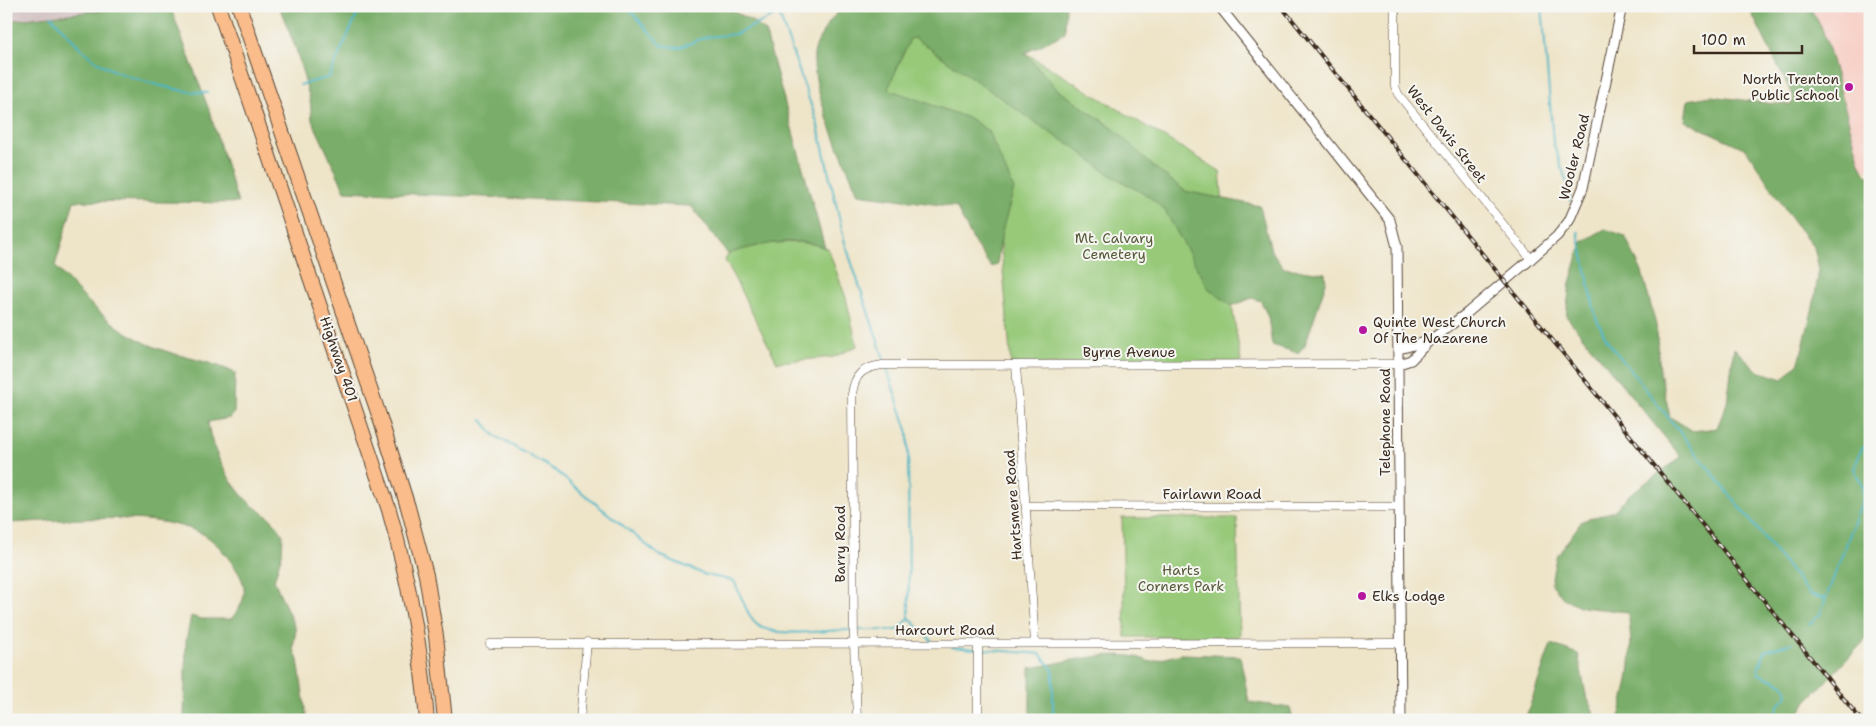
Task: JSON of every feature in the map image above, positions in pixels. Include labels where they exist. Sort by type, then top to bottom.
[{"type":"highway","name":"Highway 401","points":[[218,6],[389,510],[406,570],[418,636],[427,720]]},
{"type":"highway","name":"Highway 401","points":[[239,6],[379,415],[408,507],[428,592],[436,636],[445,720]]},
{"type":"street","name":"Telephone Road","points":[[1219,6],[1390,220],[1397,247],[1400,720]]},
{"type":"street","name":"West Davis Street","points":[[1395,6],[1395,86],[1398,94],[1531,260]]},
{"type":"street","name":"Wooler Road","points":[[1399,364],[1411,360],[1429,341],[1467,313],[1531,260],[1562,230],[1573,213],[1583,188],[1622,6]]},
{"type":"street","name":"Wooler Road","points":[[1399,349],[1429,341]]},
{"type":"street","name":"Byrne Avenue","points":[[861,371],[882,365],[1399,364]]},
{"type":"street","name":"Hartsmere Road","points":[[1016,365],[1035,643]]},
{"type":"street","name":"Barry Road","points":[[857,720],[854,643],[852,394],[854,379],[861,371]]},
{"type":"street","name":"Fairlawn Road","points":[[1026,506],[1398,507]]},
{"type":"street","name":"Harcourt Road","points":[[490,644],[587,642],[1399,643]]},
{"type":"street","points":[[580,720],[587,642]]},
{"type":"street","points":[[978,643],[978,720]]},
{"type":"shaded area","points":[[6,6],[142,6],[6,21]]},
{"type":"shaded area","name":"North Trenton Public School","points":[[1812,6],[1870,6],[1870,169],[1845,169]]},
{"type":"green space","points":[[142,6],[170,6],[209,110],[238,203],[74,201],[55,266],[88,302],[126,332],[165,351],[215,365],[235,373],[234,413],[230,418],[208,422],[210,433],[223,468],[237,489],[253,506],[271,519],[283,535],[282,554],[274,580],[296,630],[293,647],[298,660],[307,720],[184,720],[186,641],[191,616],[201,619],[231,619],[240,606],[244,593],[244,587],[239,574],[227,556],[210,538],[178,525],[130,519],[104,518],[6,523],[6,21]]},
{"type":"green space","points":[[279,6],[723,6],[752,21],[765,31],[825,248],[801,242],[789,242],[752,247],[728,254],[691,206],[345,191],[312,120],[310,100],[297,52]]},
{"type":"green space","points":[[844,6],[1066,6],[1065,33],[1025,53],[1057,89],[1114,129],[1153,166],[1185,191],[1260,206],[1271,250],[1284,268],[1325,273],[1326,283],[1305,345],[1298,353],[1272,345],[1268,317],[1261,301],[1252,298],[1232,306],[1209,289],[1164,209],[1148,196],[1107,173],[1074,147],[1052,134],[915,38],[910,39],[888,89],[971,119],[988,131],[1014,189],[1002,231],[997,265],[991,267],[975,244],[956,207],[858,194],[823,106],[814,70],[815,49],[821,35]]},
{"type":"green space","name":"Mt. Calvary Cemetery","points":[[883,6],[948,6],[1220,171],[1232,306],[1241,362],[1011,365],[999,222],[867,125]]},
{"type":"green space","points":[[1748,6],[1809,6],[1821,26],[1829,49],[1860,163],[1867,176],[1870,174],[1870,635],[1807,701],[1795,720],[1618,720],[1630,667],[1631,641],[1628,612],[1582,607],[1563,598],[1551,583],[1556,557],[1582,521],[1614,511],[1629,495],[1681,457],[1566,316],[1570,283],[1582,242],[1605,229],[1625,236],[1642,272],[1656,325],[1660,372],[1670,417],[1693,431],[1717,428],[1727,403],[1734,348],[1758,371],[1783,379],[1799,362],[1814,303],[1819,269],[1814,247],[1793,221],[1746,149],[1685,121],[1688,100],[1711,96],[1774,104],[1791,104],[1794,98]]},
{"type":"green space","points":[[795,242],[815,244],[828,248],[846,298],[857,346],[834,357],[777,362],[725,260],[730,251],[761,244]]},
{"type":"green space","name":"Harts Corners Park","points":[[1122,518],[1237,518],[1240,637],[1125,637]]},
{"type":"green space","points":[[1551,644],[1578,654],[1586,695],[1597,720],[1525,720]]},
{"type":"green space","points":[[1181,654],[1240,656],[1249,702],[1290,708],[1293,720],[1030,720],[1030,668],[1092,657],[1124,655],[1138,657],[1150,662]]},
{"type":"waterway","points":[[300,85],[329,77],[361,6]]},
{"type":"waterway","points":[[626,6],[661,45],[678,48],[706,37],[736,34],[772,17],[786,6]]},
{"type":"waterway","points":[[1542,6],[1553,142],[1567,183],[1570,201]]},
{"type":"waterway","points":[[778,11],[817,122],[845,243],[885,362]]},
{"type":"waterway","points":[[51,16],[87,54],[111,69],[168,88],[208,93]]},
{"type":"waterway","points":[[1578,232],[1596,318],[1608,342],[1809,594],[1825,599]]},
{"type":"waterway","points":[[857,630],[898,630],[909,618],[908,433],[887,369]]},
{"type":"waterway","points":[[482,420],[495,436],[553,469],[659,555],[706,575],[734,581],[752,619],[763,628],[787,632],[852,630]]},
{"type":"waterway","points":[[1810,624],[1820,614],[1863,499],[1863,487],[1854,469],[1862,448],[1870,443]]},
{"type":"waterway","points":[[909,618],[932,641]]},
{"type":"waterway","points":[[1769,720],[1775,716],[1779,703],[1786,697],[1787,689],[1783,684],[1759,674],[1758,670],[1765,651],[1792,643]]},
{"type":"waterway","points":[[952,647],[975,649]]},
{"type":"waterway","points":[[980,649],[1040,654],[1053,670],[1053,720]]},
{"type":"railway","points":[[1281,6],[1861,720]]},
{"type":"place","name":"North Trenton Public School","points":[[1849,87]]},
{"type":"place","name":"Quinte West Church Of The Nazarene","points":[[1363,330]]},
{"type":"place","name":"Elks Lodge","points":[[1362,596]]}]
